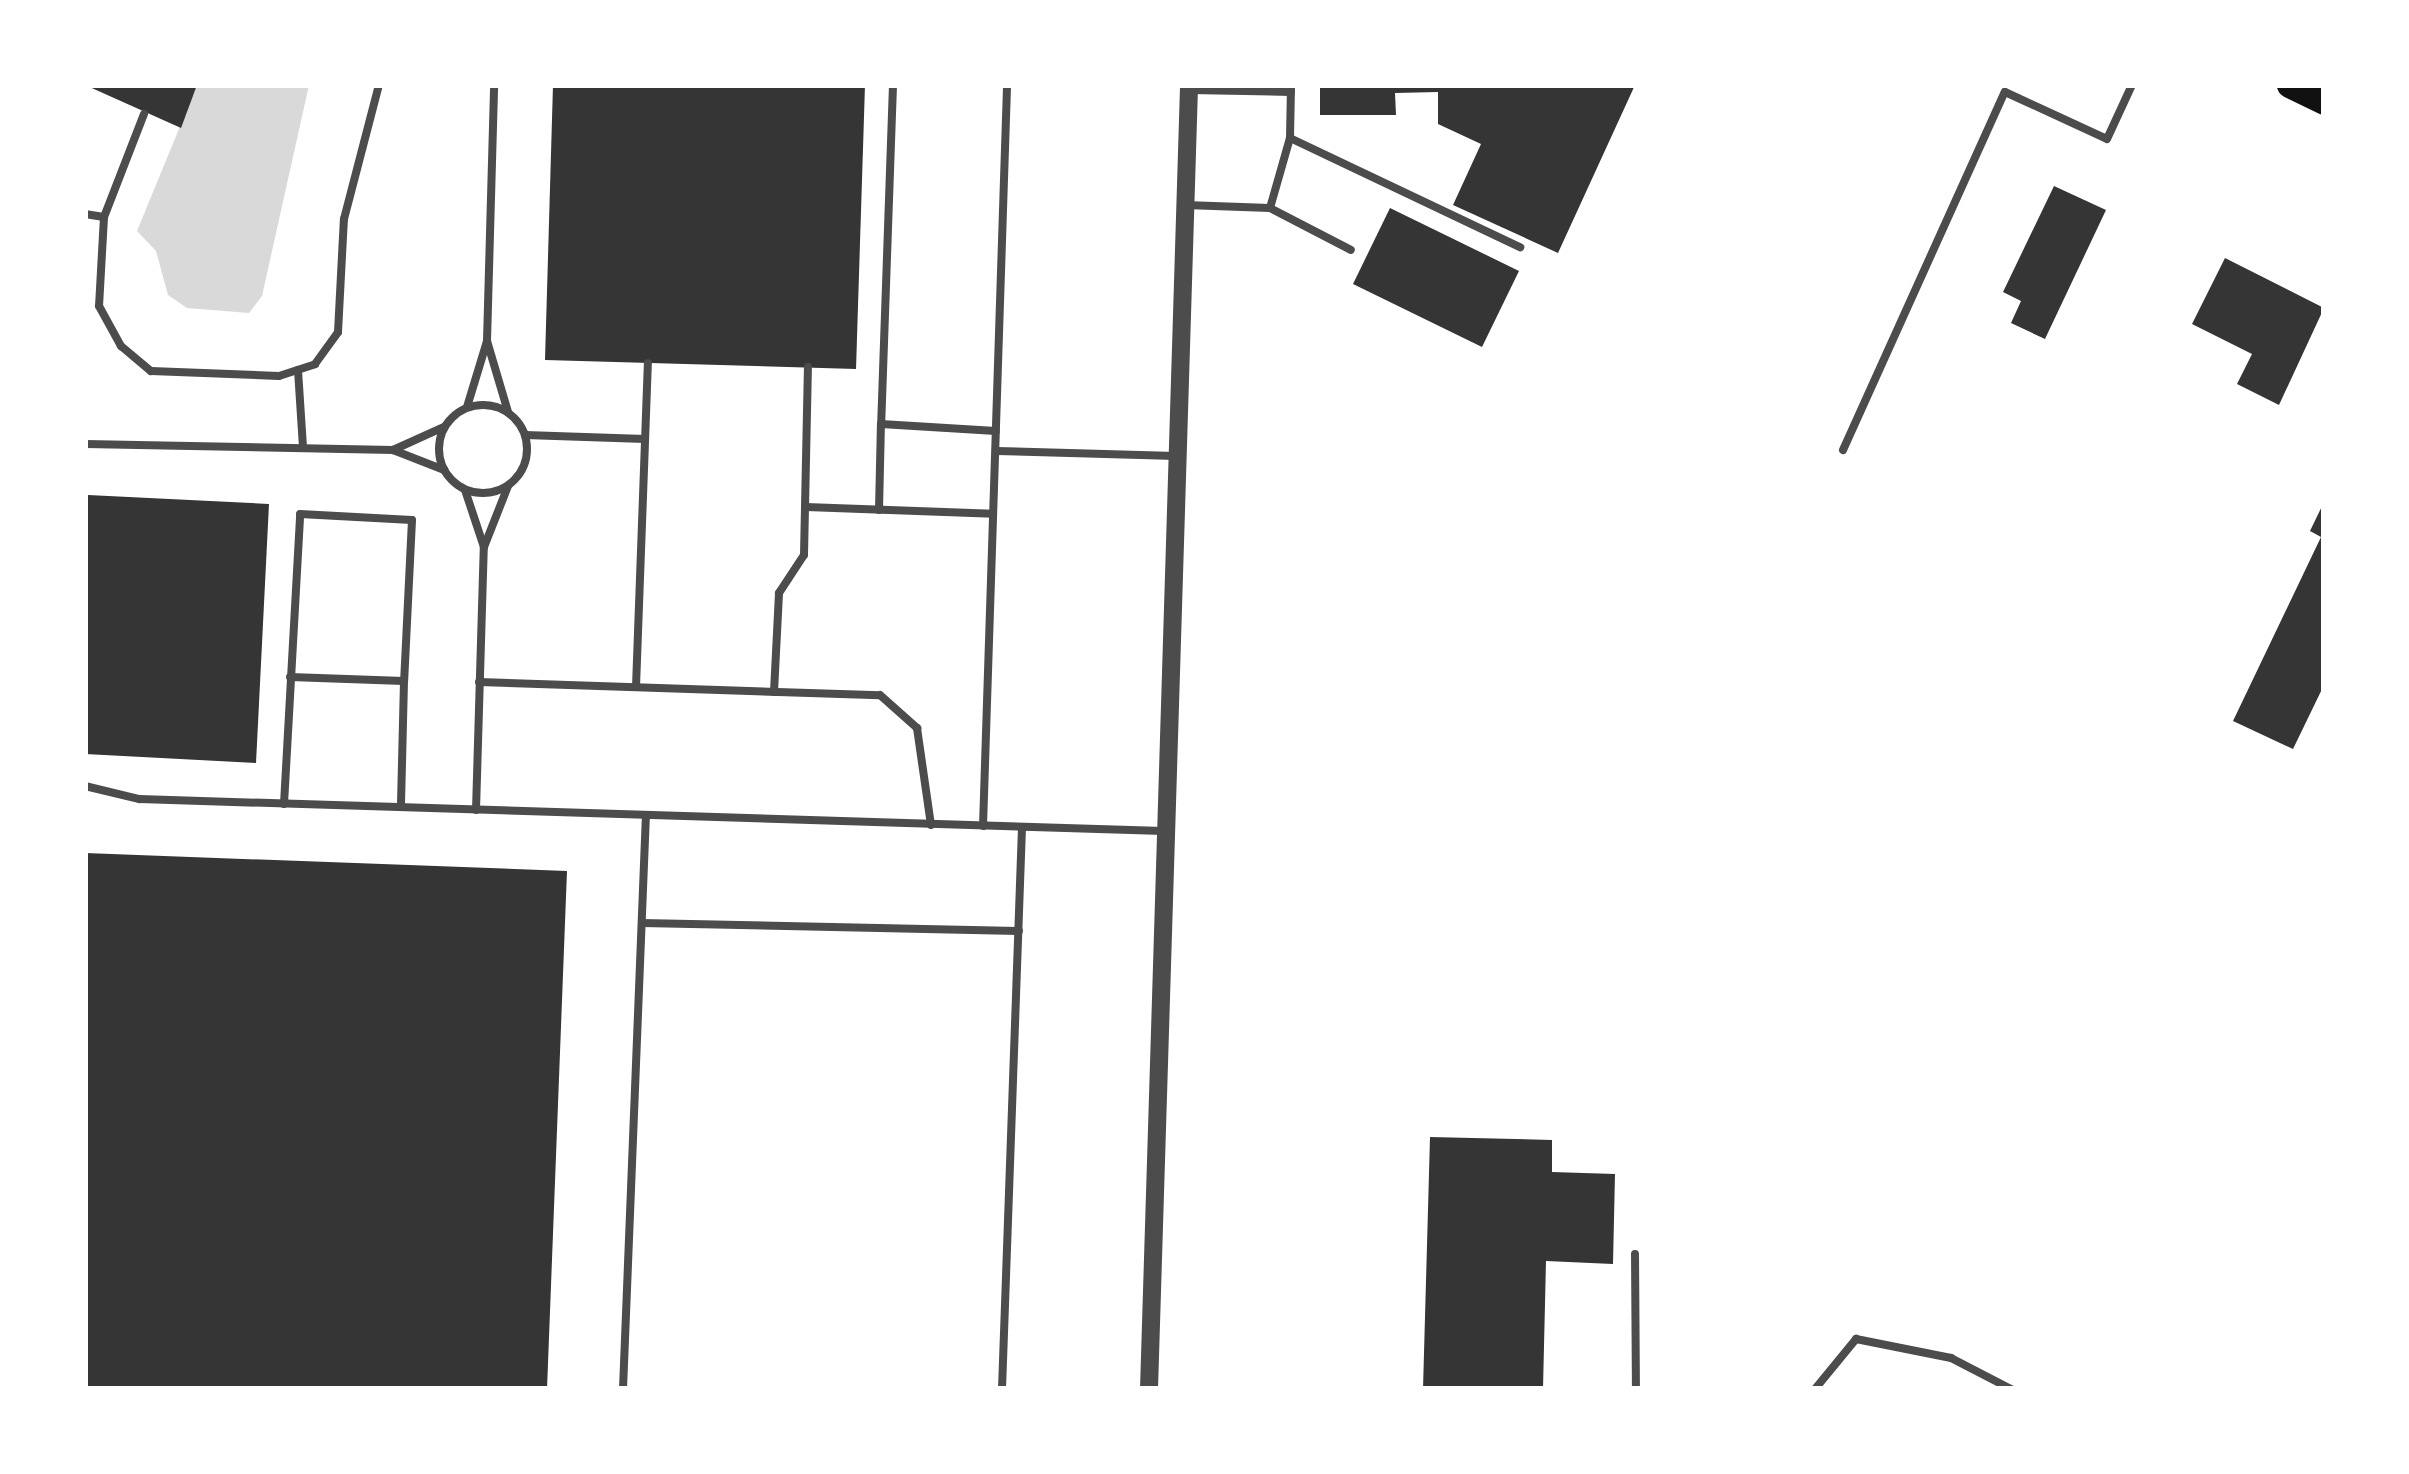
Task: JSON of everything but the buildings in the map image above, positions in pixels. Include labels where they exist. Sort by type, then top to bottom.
[{"type":"main road","points":[[2289,85],[2323,100]]},
{"type":"street","points":[[1149,1389],[1189,87]]},
{"type":"lane","points":[[144,114],[104,217],[99,306],[121,346],[151,371],[298,370],[315,364],[338,332],[344,219],[379,85]]},
{"type":"lane","points":[[394,450],[444,427],[466,408],[486,341],[494,85]]},
{"type":"lane","points":[[879,510],[893,85]]},
{"type":"lane","points":[[983,826],[1007,85]]},
{"type":"lane","points":[[1843,450],[2005,92],[2107,139],[2132,85]]},
{"type":"lane","points":[[1189,87],[1291,88],[1290,138],[1270,208]]},
{"type":"lane","points":[[1290,138],[1520,248]]},
{"type":"lane","points":[[1185,206],[1270,208],[1352,250]]},
{"type":"lane","points":[[85,214],[104,217]]},
{"type":"lane","points":[[476,810],[484,548],[508,486],[525,463],[525,434],[508,412],[486,341]]},
{"type":"lane","points":[[636,687],[648,362]]},
{"type":"lane","points":[[774,692],[779,592],[804,555],[808,367]]},
{"type":"lane","points":[[298,370],[302,448]]},
{"type":"lane","points":[[466,408],[508,412]]},
{"type":"lane","points":[[882,424],[996,430]]},
{"type":"lane","points":[[444,427],[444,470]]},
{"type":"lane","points":[[525,434],[645,438]]},
{"type":"lane","points":[[85,444],[394,450],[444,470],[465,490],[484,548]]},
{"type":"lane","points":[[996,451],[1178,456]]},
{"type":"lane","points":[[465,490],[508,486]]},
{"type":"lane","points":[[806,507],[993,514]]},
{"type":"lane","points":[[284,804],[300,514],[412,520],[401,807]]},
{"type":"lane","points":[[290,677],[404,681]]},
{"type":"lane","points":[[479,682],[880,695],[916,728],[932,825]]},
{"type":"lane","points":[[85,786],[139,799],[1166,830]]},
{"type":"lane","points":[[622,1389],[646,816]]},
{"type":"lane","points":[[1002,1389],[1022,828]]},
{"type":"lane","points":[[642,923],[1018,931]]},
{"type":"lane","points":[[1635,1254],[1636,1389]]},
{"type":"lane","points":[[1815,1389],[1856,1339],[1951,1358],[2011,1389]]},
{"type":"shaded area","points":[[197,85],[309,85],[262,296],[249,313],[187,308],[168,295],[156,251],[137,231]]}]
